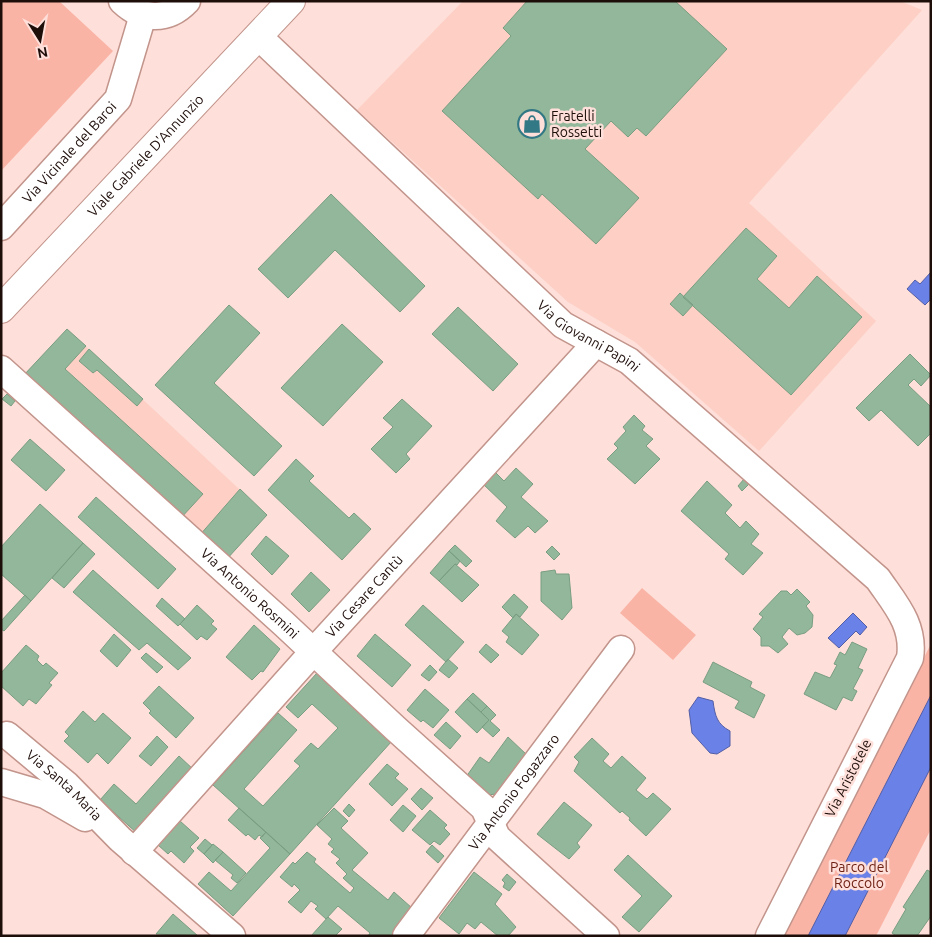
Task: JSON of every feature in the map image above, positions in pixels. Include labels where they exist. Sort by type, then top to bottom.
[{"type":"main road","name":"Viale Gabriele D'Annunzio","points":[[1,309],[291,1]]},
{"type":"street","points":[[122,1],[138,14],[162,16],[174,12],[187,1]]},
{"type":"street","name":"Via Vicinale del Baroi","points":[[1,226],[118,99],[144,15]]},
{"type":"street","name":"Via Giovanni Papini","points":[[259,37],[563,324],[629,361],[878,579],[903,616],[921,634]]},
{"type":"street","name":"Via Cesare Cantù","points":[[127,845],[313,652],[596,343]]},
{"type":"street","name":"Via Antonio Rosmini","points":[[1,369],[484,808],[497,837],[606,936]]},
{"type":"street","name":"Via Aristotele","points":[[769,936],[921,634]]},
{"type":"street","name":"Via Antonio Fogazzaro","points":[[411,934],[621,649]]},
{"type":"street","name":"Via Santa Maria","points":[[4,732],[67,785],[127,845],[232,936]]},
{"type":"street","name":"Via Santa Maria","points":[[1,775],[9,766],[12,756],[12,745],[4,732]]},
{"type":"street","name":"Via Santa Maria","points":[[1,782],[45,794],[127,845]]},
{"type":"shaded area","points":[[463,1],[900,1],[922,10],[749,203],[876,321],[759,451],[635,342],[568,302],[357,110]]},
{"type":"shaded area","points":[[67,329],[267,515],[226,560],[18,381]]},
{"type":"green space","points":[[1,1],[59,1],[113,51],[1,171]]},
{"type":"green space","points":[[642,588],[696,635],[673,660],[620,613]]},
{"type":"green space","name":"Parco del Roccolo","points":[[931,644],[931,829],[876,936],[778,936]]},
{"type":"water","points":[[931,272],[931,299],[925,305],[907,289],[915,280],[920,284]]},
{"type":"water","points":[[853,613],[867,627],[860,635],[856,631],[839,648],[828,638]]},
{"type":"water","points":[[931,695],[931,767],[845,936],[808,936]]},
{"type":"water","points":[[698,697],[713,701],[717,719],[730,731],[730,746],[717,754],[710,753],[692,733],[689,710]]},
{"type":"building","name":"Fratelli Rossetti","points":[[527,1],[675,1],[727,49],[646,136],[637,128],[628,137],[611,121],[585,149],[639,198],[596,244],[542,194],[538,199],[442,111],[511,36],[503,28]]},
{"type":"building","points":[[331,194],[425,286],[400,312],[335,250],[288,298],[258,269]]},
{"type":"building","points":[[746,228],[777,256],[757,279],[789,308],[817,276],[862,317],[791,395],[683,297]]},
{"type":"building","points":[[680,293],[693,305],[683,316],[670,304]]},
{"type":"building","points":[[229,305],[260,333],[214,383],[282,446],[254,476],[155,385]]},
{"type":"building","points":[[458,307],[518,364],[493,391],[432,334]]},
{"type":"building","points":[[342,324],[383,362],[323,426],[281,388]]},
{"type":"building","points":[[67,329],[86,346],[65,369],[203,494],[180,519],[23,376]]},
{"type":"building","points":[[89,349],[143,399],[137,406],[97,370],[93,373],[79,361]]},
{"type":"building","points":[[910,354],[931,375],[921,386],[914,379],[908,385],[931,407],[931,433],[918,446],[881,410],[869,421],[856,408]]},
{"type":"building","points":[[7,394],[15,401],[11,406],[2,399]]},
{"type":"building","points":[[402,399],[432,426],[406,454],[410,459],[396,473],[371,449],[393,427],[383,418]]},
{"type":"building","points":[[634,415],[645,426],[642,430],[653,439],[646,446],[660,459],[635,484],[607,459],[618,448],[614,444],[626,431],[623,427]]},
{"type":"building","points":[[30,439],[65,470],[46,491],[11,460]]},
{"type":"building","points":[[296,459],[314,476],[309,481],[349,518],[354,513],[371,529],[342,560],[268,490]]},
{"type":"building","points":[[516,468],[533,484],[521,497],[548,521],[535,533],[528,526],[515,538],[496,521],[507,507],[482,483],[494,471],[504,481]]},
{"type":"building","points":[[744,479],[749,484],[742,491],[738,486]]},
{"type":"building","points":[[707,481],[732,505],[725,513],[740,528],[746,521],[759,534],[751,544],[763,553],[743,575],[725,559],[729,554],[681,511]]},
{"type":"building","points":[[240,489],[267,515],[226,560],[199,536]]},
{"type":"building","points":[[96,497],[176,569],[158,589],[78,517]]},
{"type":"building","points":[[40,504],[83,543],[31,601],[1,574],[1,547]]},
{"type":"building","points":[[266,536],[289,556],[272,575],[251,554]]},
{"type":"building","points":[[83,543],[95,554],[64,588],[52,578]]},
{"type":"building","points":[[455,545],[472,561],[466,567],[449,551]]},
{"type":"building","points":[[552,546],[560,554],[554,560],[546,552]]},
{"type":"building","points":[[449,551],[460,561],[439,581],[430,573]]},
{"type":"building","points":[[455,564],[479,585],[462,602],[439,581]]},
{"type":"building","points":[[93,570],[191,658],[178,670],[147,643],[139,650],[73,592]]},
{"type":"building","points":[[555,570],[556,574],[569,574],[572,608],[562,620],[541,601],[541,572]]},
{"type":"building","points":[[311,572],[330,590],[309,612],[291,594]]},
{"type":"building","points":[[797,589],[810,602],[806,606],[813,615],[812,627],[805,633],[797,635],[789,628],[782,637],[788,644],[778,653],[769,646],[761,646],[761,637],[753,629],[763,617],[759,614],[781,591],[787,591],[791,595]]},
{"type":"building","points":[[514,594],[528,607],[520,617],[516,614],[513,618],[502,607]]},
{"type":"building","points":[[25,595],[31,601],[4,631],[1,629],[1,621]]},
{"type":"building","points":[[162,598],[185,619],[178,626],[156,606]]},
{"type":"building","points":[[197,605],[214,621],[211,624],[217,629],[207,640],[201,636],[197,640],[180,624]]},
{"type":"building","points":[[423,605],[464,642],[446,662],[405,625]]},
{"type":"building","points":[[516,614],[539,635],[522,655],[506,642],[509,637],[502,631]]},
{"type":"building","points":[[254,625],[280,649],[263,672],[261,671],[252,680],[226,657]]},
{"type":"building","points":[[114,634],[131,650],[117,667],[100,651]]},
{"type":"building","points":[[375,634],[411,665],[392,687],[357,656]]},
{"type":"building","points":[[852,642],[867,649],[858,668],[863,670],[853,689],[857,691],[852,701],[843,697],[836,710],[804,694],[815,672],[830,678],[837,665],[834,664],[840,652],[845,655]]},
{"type":"building","points":[[486,644],[499,655],[491,663],[479,652]]},
{"type":"building","points":[[26,645],[39,656],[37,660],[43,666],[46,663],[58,673],[49,683],[52,685],[36,704],[29,699],[23,706],[1,686],[1,673]]},
{"type":"building","points":[[146,653],[163,667],[157,673],[141,658]]},
{"type":"building","points":[[448,659],[458,668],[449,678],[439,670]]},
{"type":"building","points":[[713,662],[752,682],[750,687],[765,695],[754,718],[735,708],[739,701],[703,682]]},
{"type":"building","points":[[430,665],[437,672],[429,681],[421,675]]},
{"type":"building","points":[[317,673],[392,741],[290,854],[213,785],[278,713],[297,730],[244,789],[263,806],[300,766],[294,761],[311,743],[318,749],[338,728],[312,704],[298,718],[286,707]]},
{"type":"building","points":[[159,686],[194,718],[176,738],[149,713],[151,711],[143,703]]},
{"type":"building","points":[[425,689],[449,710],[433,728],[423,720],[421,722],[407,710]]},
{"type":"building","points":[[473,693],[487,706],[481,712],[467,699]]},
{"type":"building","points":[[467,699],[489,720],[477,733],[455,712]]},
{"type":"building","points":[[487,706],[496,715],[490,721],[500,730],[493,737],[482,727],[489,720],[481,712]]},
{"type":"building","points":[[83,711],[95,722],[103,713],[131,738],[108,764],[97,753],[88,763],[64,741],[69,736],[65,732]]},
{"type":"building","points":[[446,722],[461,736],[450,749],[434,735]]},
{"type":"building","points":[[157,736],[168,747],[151,766],[139,756]]},
{"type":"building","points":[[508,737],[527,755],[497,794],[486,795],[466,777],[480,757],[489,763]]},
{"type":"building","points":[[592,738],[609,754],[603,761],[611,768],[622,756],[646,778],[636,790],[647,799],[653,793],[671,809],[646,836],[629,820],[630,818],[622,811],[620,813],[574,771],[579,762],[574,757]]},
{"type":"building","points":[[179,756],[195,771],[138,834],[100,800],[114,784],[136,804]]},
{"type":"building","points":[[387,764],[399,774],[395,778],[408,789],[392,806],[369,784]]},
{"type":"building","points":[[421,788],[433,798],[422,810],[411,799]]},
{"type":"building","points":[[564,802],[592,825],[577,843],[580,847],[569,859],[537,834]]},
{"type":"building","points":[[349,804],[355,810],[349,817],[343,811]]},
{"type":"building","points":[[403,805],[416,816],[403,832],[390,820]]},
{"type":"building","points":[[239,808],[266,832],[262,837],[259,835],[255,840],[248,834],[246,836],[228,820]]},
{"type":"building","points":[[334,808],[348,821],[341,828],[368,853],[352,870],[388,900],[394,892],[412,908],[392,936],[368,936],[370,933],[338,906],[326,919],[315,909],[318,906],[311,901],[301,913],[288,902],[300,890],[294,884],[292,887],[280,877],[293,862],[295,864],[307,852],[316,859],[314,862],[350,893],[354,888],[343,878],[347,874],[336,863],[340,859],[331,852],[334,849],[328,844],[332,839],[317,825]]},
{"type":"building","points":[[430,810],[447,825],[444,828],[450,834],[440,845],[434,841],[430,845],[412,830]]},
{"type":"building","points":[[180,821],[199,838],[190,847],[194,851],[184,863],[171,851],[168,854],[158,845]]},
{"type":"building","points":[[266,832],[290,854],[233,916],[198,884],[209,872],[231,891],[270,848],[260,838]]},
{"type":"building","points":[[205,839],[212,845],[204,854],[197,848]]},
{"type":"building","points":[[213,844],[223,852],[213,863],[204,854]]},
{"type":"building","points":[[432,845],[444,856],[438,863],[426,852]]},
{"type":"building","points":[[223,852],[246,873],[237,883],[231,878],[233,875],[215,860]]},
{"type":"building","points":[[628,855],[672,896],[639,932],[622,917],[642,896],[614,870]]},
{"type":"building","points":[[927,870],[931,872],[931,916],[917,936],[896,936],[892,933],[906,909],[903,907]]},
{"type":"building","points":[[474,872],[502,894],[495,904],[516,927],[508,936],[498,936],[481,922],[475,929],[467,923],[459,934],[439,918]]},
{"type":"building","points":[[507,874],[516,882],[509,891],[503,887],[505,883],[502,880]]},
{"type":"building","points":[[173,914],[198,936],[156,934]]},
{"type":"building","points":[[328,917],[342,929],[335,936],[311,936]]},
{"type":"place","name":"Fratelli Rossetti","points":[[532,124]]}]
